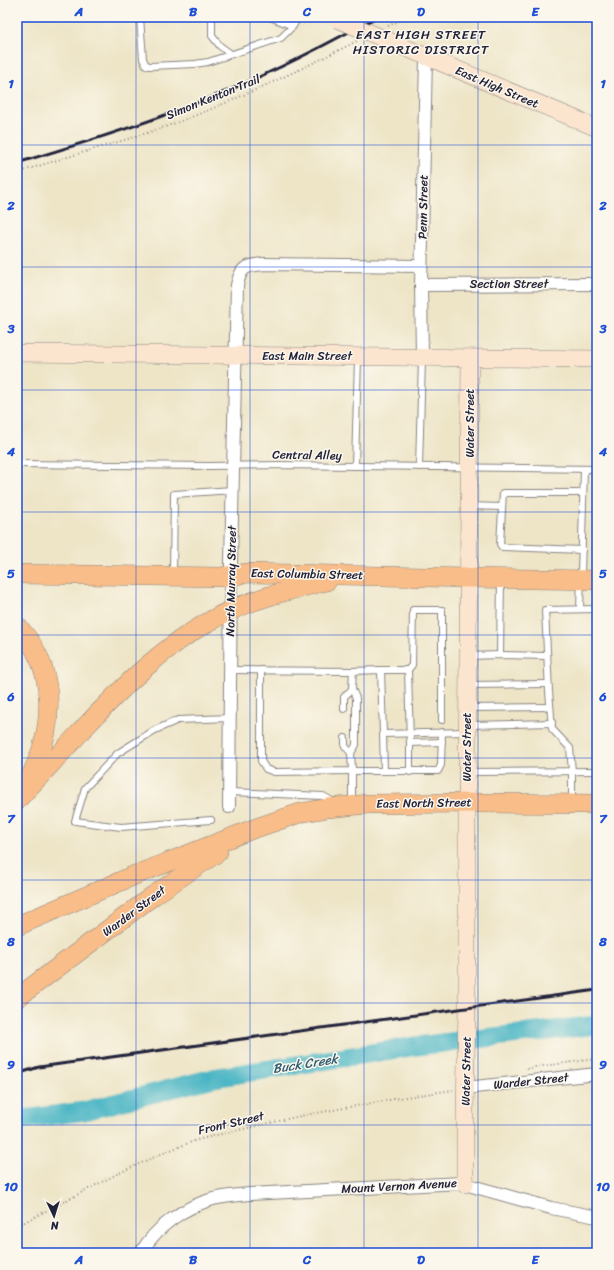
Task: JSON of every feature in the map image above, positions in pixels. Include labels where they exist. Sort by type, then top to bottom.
[{"type":"main road","name":"East Columbia Street","points":[[17,574],[231,576],[248,573],[589,580]]},
{"type":"main road","points":[[17,799],[116,694],[142,669],[190,632],[231,610],[257,600],[303,587],[356,575]]},
{"type":"main road","points":[[17,626],[30,642],[38,656],[47,689],[49,709],[43,745],[35,767],[17,799]]},
{"type":"main road","name":"East North Street","points":[[253,829],[300,813],[346,805],[467,803],[597,804]]},
{"type":"main road","points":[[17,926],[135,876],[253,829]]},
{"type":"main road","name":"Warder Street","points":[[17,998],[154,895],[253,829]]},
{"type":"street","name":"East High Street","points":[[334,18],[386,34],[426,57],[597,128]]},
{"type":"street","name":"Penn Street","points":[[422,357],[421,285],[418,266],[426,57]]},
{"type":"street","name":"North Murray Street","points":[[229,807],[235,356],[237,285],[239,274],[249,266],[256,265],[418,266]]},
{"type":"street","name":"Section Street","points":[[421,285],[597,284]]},
{"type":"street","name":"East Main Street","points":[[17,354],[597,359]]},
{"type":"street","name":"Water Street","points":[[465,1184],[470,358]]},
{"type":"street","name":"Warder Street","points":[[465,1081],[597,1074]]},
{"type":"street","name":"Mount Vernon Avenue","points":[[141,1253],[152,1237],[164,1225],[180,1214],[197,1205],[231,1195],[465,1184],[551,1208],[597,1217]]},
{"type":"lane","points":[[140,17],[143,59],[146,65],[150,66],[208,62],[281,38],[293,26],[298,17]]},
{"type":"lane","points":[[212,17],[212,36],[220,46],[231,54]]},
{"type":"lane","points":[[270,17],[293,26]]},
{"type":"lane","points":[[355,466],[358,357]]},
{"type":"lane","points":[[419,467],[422,357]]},
{"type":"lane","name":"Central Alley","points":[[17,464],[597,469]]},
{"type":"lane","points":[[580,609],[589,580],[582,550],[584,469]]},
{"type":"lane","points":[[173,576],[174,494],[233,490]]},
{"type":"lane","points":[[582,550],[502,548],[500,544],[501,507],[502,495],[504,492],[583,493]]},
{"type":"lane","points":[[470,506],[501,507]]},
{"type":"lane","points":[[500,655],[501,579]]},
{"type":"lane","points":[[571,804],[572,771],[570,748],[552,729],[548,684],[545,610],[597,609]]},
{"type":"lane","points":[[410,772],[408,670],[412,665],[413,610],[442,610],[442,720]]},
{"type":"lane","points":[[468,656],[547,656]]},
{"type":"lane","points":[[230,670],[408,670]]},
{"type":"lane","points":[[261,670],[261,760],[266,769],[274,772],[438,771],[441,766],[442,732]]},
{"type":"lane","points":[[230,792],[324,796],[346,805],[352,771],[351,753],[356,745],[356,698],[352,689],[353,670]]},
{"type":"lane","points":[[381,670],[384,771]]},
{"type":"lane","points":[[468,685],[548,684]]},
{"type":"lane","points":[[344,709],[344,697],[352,689]]},
{"type":"lane","points":[[383,734],[442,732],[468,722],[550,707]]},
{"type":"lane","points":[[211,820],[121,827],[75,821],[85,788],[118,753],[155,730],[178,720],[230,718]]},
{"type":"lane","points":[[468,722],[552,723]]},
{"type":"lane","points":[[345,738],[345,746],[351,753]]},
{"type":"lane","points":[[410,743],[442,742]]},
{"type":"lane","points":[[467,772],[597,771]]},
{"type":"path","points":[[386,34],[407,17]]},
{"type":"path","name":"Simon Kenton Trail","points":[[17,173],[92,150],[193,116],[263,86],[358,41]]},
{"type":"path","name":"Front Street","points":[[17,1226],[119,1173],[197,1140],[305,1115],[406,1097],[465,1081]]},
{"type":"waterway","name":"Buck Creek","points":[[17,1120],[84,1111],[213,1078],[416,1046],[597,1025]]},
{"type":"railway","points":[[17,163],[180,110],[287,64],[377,17]]},
{"type":"railway","points":[[17,1074],[39,1067],[597,990]]},
{"type":"district","name":"EAST HIGH STREET HISTORIC DISTRICT","points":[[421,42]]}]
